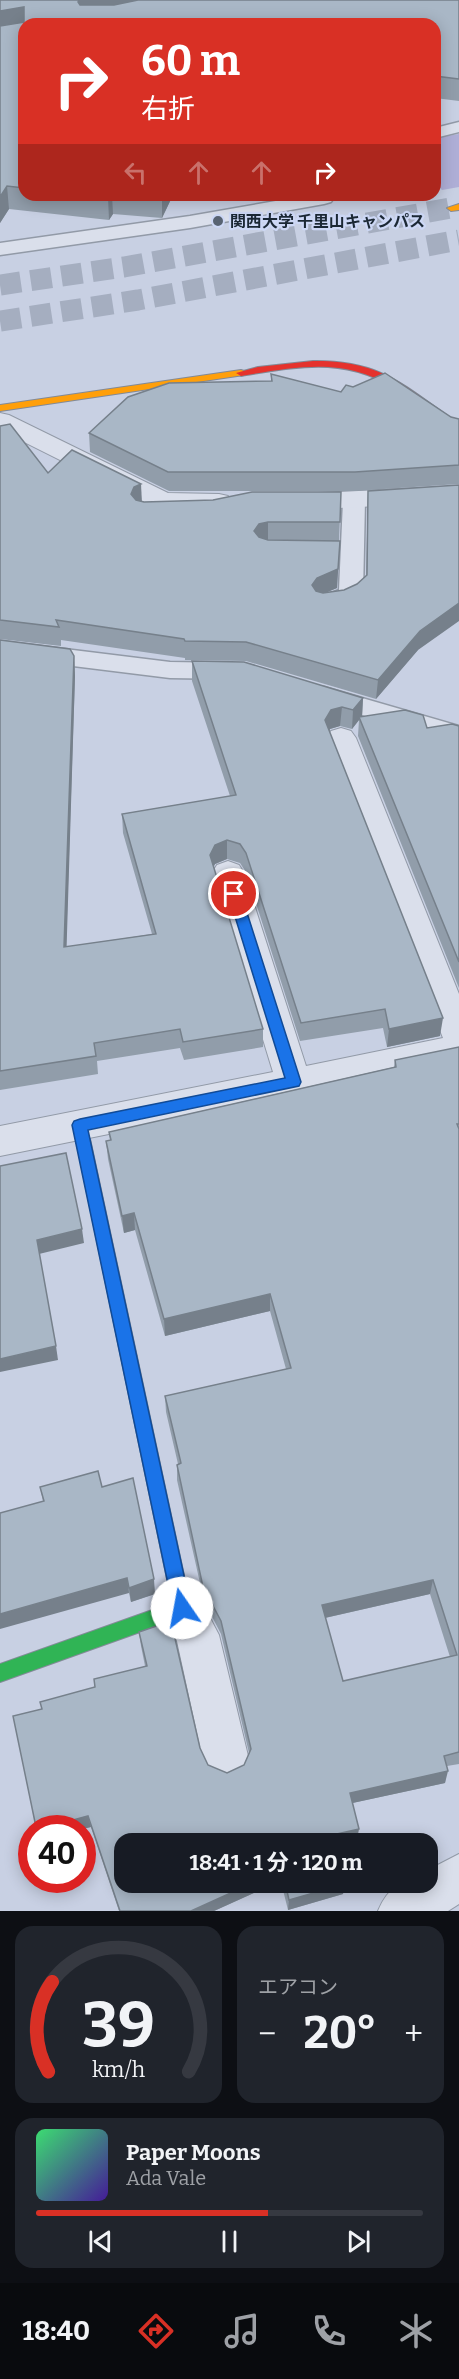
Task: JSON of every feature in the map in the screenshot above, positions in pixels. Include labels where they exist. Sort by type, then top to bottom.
[{"type":"street","points":[[0,408],[307,363],[351,366],[381,375],[459,429]]},
{"type":"street","points":[[0,420],[163,501],[242,504]]},
{"type":"street","points":[[276,502],[354,501],[459,494]]},
{"type":"street","points":[[341,738],[459,1036]]},
{"type":"street","points":[[228,873],[294,1082]]},
{"type":"street","points":[[0,1141],[459,1049]]},
{"type":"street","points":[[80,1125],[182,1608],[197,1635],[226,1760]]},
{"type":"street","points":[[0,1673],[182,1608]]},
{"type":"street","points":[[402,1911],[459,1878]]},
{"type":"lane","points":[[441,132],[459,127]]},
{"type":"lane","points":[[0,249],[190,222],[307,201]]},
{"type":"lane","points":[[325,604],[351,594],[354,501]]},
{"type":"lane","points":[[145,512],[191,513],[242,504]]},
{"type":"lane","points":[[328,551],[351,551]]},
{"type":"lane","points":[[0,649],[170,670],[245,671],[256,675]]},
{"type":"lane","points":[[301,688],[459,735]]},
{"type":"shaded area","points":[[459,134],[459,187],[441,189],[441,137]]},
{"type":"building","points":[[0,0],[79,0],[80,5],[114,5],[138,0],[459,0],[459,79],[441,77],[441,18],[24,18],[24,7],[0,11]]},
{"type":"building","points":[[18,23],[18,187],[7,186],[0,197],[0,26]]},
{"type":"building","points":[[385,373],[451,417],[459,419],[459,465],[355,472],[168,472],[89,433],[128,397],[169,383],[272,381],[271,374],[341,392],[346,385],[353,387]]},
{"type":"building","points":[[10,424],[48,473],[72,450],[141,484],[134,487],[131,494],[136,500],[144,502],[213,500],[252,492],[341,492],[340,522],[268,522],[259,524],[254,531],[259,537],[268,540],[340,541],[338,569],[317,578],[312,585],[316,591],[323,593],[344,590],[357,584],[367,575],[368,491],[459,485],[459,603],[420,631],[378,680],[246,642],[185,641],[184,639],[56,620],[59,627],[0,620],[0,426]]},
{"type":"building","points":[[0,640],[70,649],[74,656],[64,947],[156,934],[122,814],[236,795],[192,661],[244,662],[363,698],[353,710],[342,707],[331,710],[325,720],[443,1018],[389,1029],[385,1009],[301,1023],[246,853],[240,844],[227,840],[215,845],[210,855],[263,1029],[183,1042],[180,1029],[94,1043],[96,1056],[0,1071]]},
{"type":"building","points":[[405,710],[423,715],[427,728],[452,724],[459,726],[459,962],[359,717]]},
{"type":"building","points":[[459,1047],[459,1124],[457,1124],[459,1129],[459,1752],[444,1756],[448,1771],[350,1793],[359,1829],[341,1833],[114,1833],[114,1893],[231,1893],[191,1911],[120,1911],[96,1840],[96,1815],[34,1815],[13,1716],[42,1709],[40,1702],[95,1687],[94,1679],[147,1666],[139,1632],[171,1621],[200,1748],[208,1765],[227,1773],[244,1765],[251,1749],[221,1621],[203,1587],[177,1465],[181,1463],[165,1396],[291,1368],[270,1294],[164,1319],[134,1213],[122,1216],[106,1141],[111,1140],[109,1132],[396,1067],[395,1060]],"holes":[[[433,1580],[457,1655],[343,1681],[322,1605]]]},
{"type":"building","points":[[66,1153],[82,1229],[37,1240],[56,1346],[0,1359],[0,1166]]},
{"type":"building","points":[[98,1471],[102,1487],[133,1478],[154,1579],[129,1588],[127,1578],[0,1614],[0,1513],[44,1501],[40,1487]]},
{"type":"building","points":[[287,1893],[314,1893],[289,1900]]},
{"type":"tunnel","points":[[0,285],[124,267],[451,208]]},
{"type":"tunnel","points":[[0,321],[138,300],[459,240]]},
{"type":"traffic: fast","points":[[0,1673],[182,1608],[129,1357]]},
{"type":"traffic: slow","points":[[451,208],[459,207]]},
{"type":"traffic: slow","points":[[0,408],[241,373]]},
{"type":"traffic: slow","points":[[80,1125],[129,1357]]},
{"type":"traffic: jam","points":[[241,373],[313,364],[349,365],[366,369],[402,388],[459,429]]},
{"type":"place","name":"関西大学 千里山キャンパス","points":[[218,221]]},
{"type":"route","points":[[182,1608],[80,1125],[294,1082],[234,894]]}]
